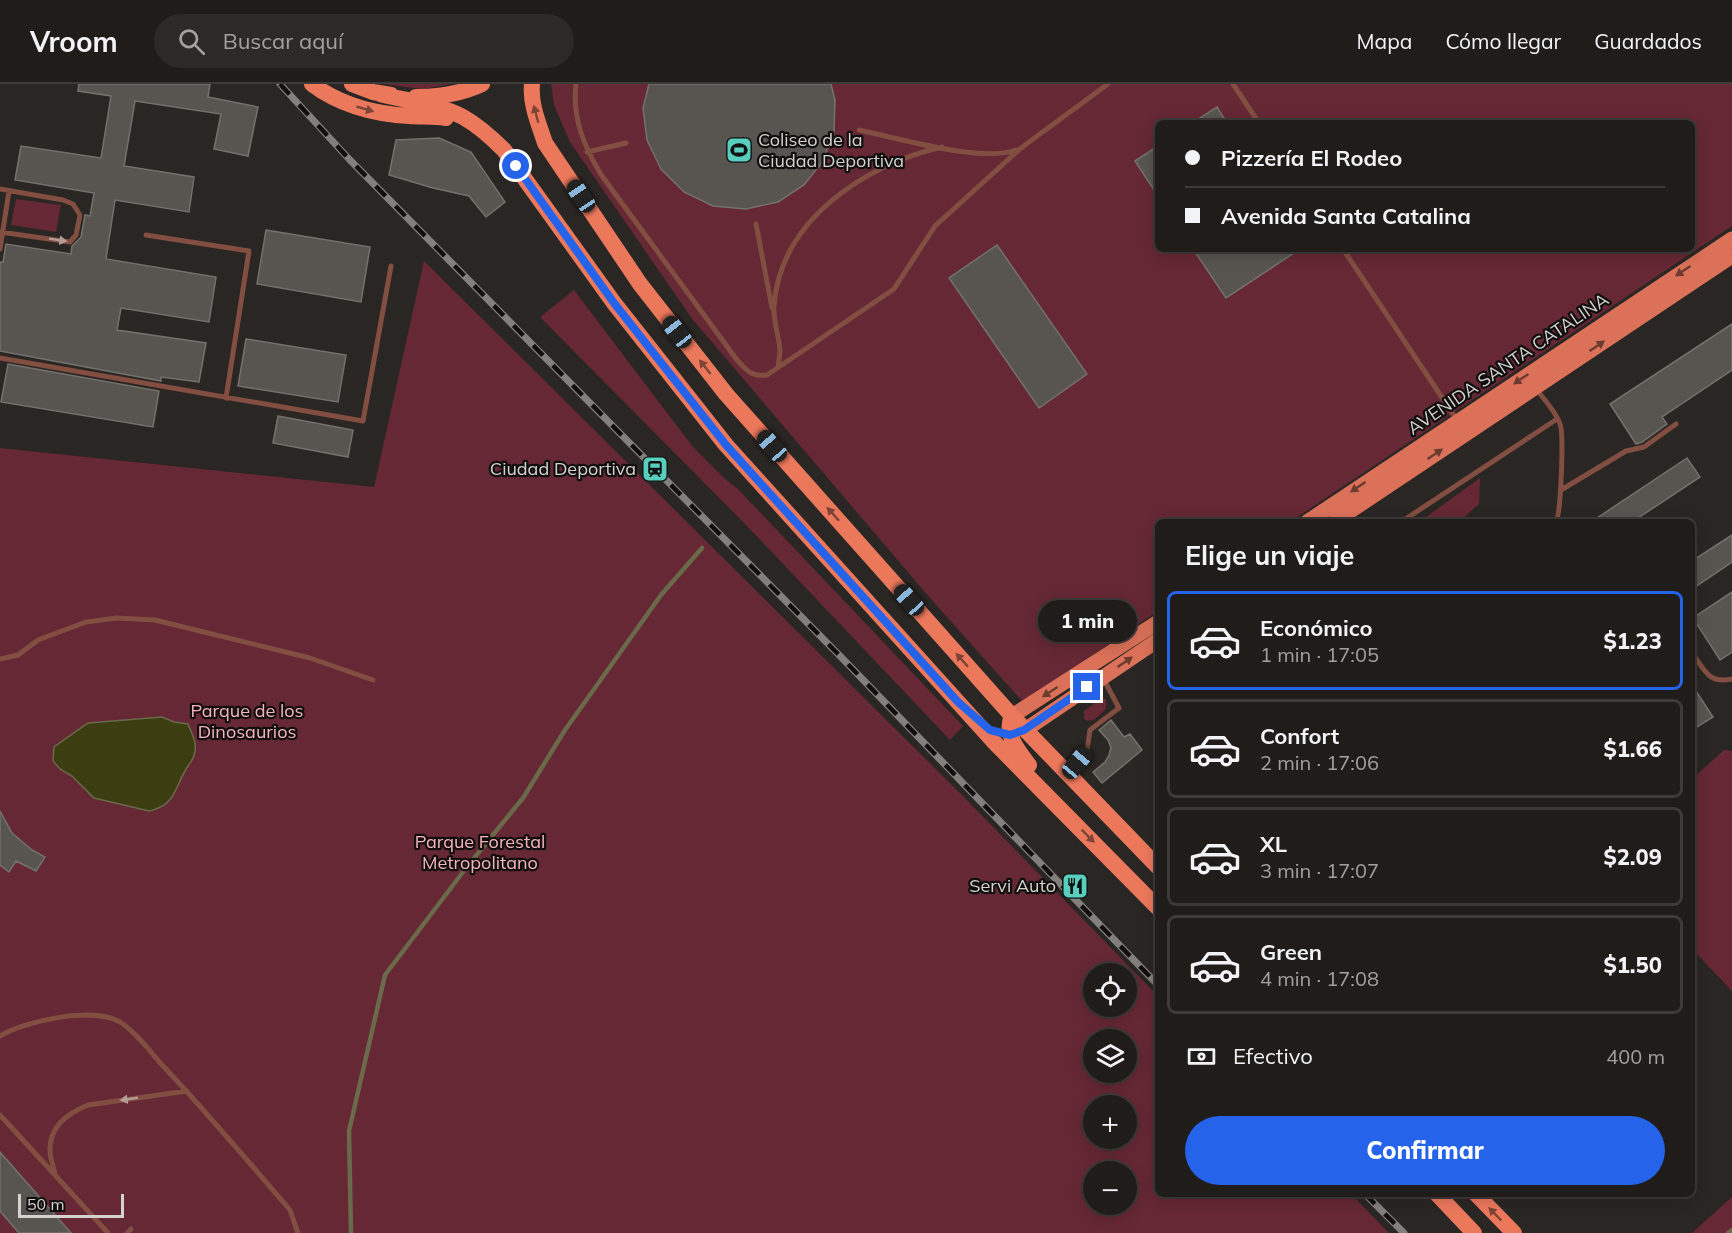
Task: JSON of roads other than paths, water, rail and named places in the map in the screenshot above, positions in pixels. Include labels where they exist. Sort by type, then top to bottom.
[{"type":"highway","points":[[312,84],[335,98],[366,110],[457,120],[469,123],[486,132]]},
{"type":"highway","points":[[352,84],[380,94],[446,110],[463,117],[486,132],[504,150],[614,303],[726,445],[994,742],[1155,905]]},
{"type":"highway","points":[[380,94],[415,97],[448,96],[468,91],[482,84]]},
{"type":"highway","points":[[532,84],[531,94],[536,117],[545,143],[640,284],[726,394],[1012,710],[1010,721],[1017,732],[1068,774],[1155,864]]},
{"type":"highway","points":[[958,702],[990,730],[1017,732]]},
{"type":"highway","points":[[1017,732],[1016,747],[1035,773],[1046,794]]},
{"type":"highway","points":[[1440,1197],[1474,1233]]},
{"type":"highway","points":[[1479,1197],[1514,1233]]},
{"type":"main road","name":"AVENIDA SANTA CATALINA","points":[[1311,519],[1732,239]]},
{"type":"main road","name":"AVENIDA SANTA CATALINA","points":[[1338,519],[1732,256]]},
{"type":"main road","points":[[1012,710],[1155,623]]},
{"type":"main road","points":[[1017,732],[1155,642]]},
{"type":"lane","points":[[576,84],[576,114],[587,152],[645,236],[737,360],[755,376],[767,375],[894,289],[935,226],[1021,148],[1108,84]]},
{"type":"lane","points":[[1233,84],[1257,120]]},
{"type":"lane","points":[[859,130],[984,154],[1005,154],[1021,148]]},
{"type":"lane","points":[[587,152],[626,143]]},
{"type":"lane","points":[[778,368],[780,352],[773,307],[785,262],[807,227],[826,206],[862,178],[901,159],[942,147]]},
{"type":"lane","points":[[0,189],[63,200],[73,204],[80,215],[76,235],[70,242],[1,232]]},
{"type":"lane","points":[[0,249],[9,191]]},
{"type":"lane","points":[[756,224],[779,342]]},
{"type":"lane","points":[[146,235],[249,251],[226,398]]},
{"type":"lane","points":[[1345,252],[1458,421]]},
{"type":"lane","points":[[0,358],[363,421],[391,266]]},
{"type":"lane","points":[[1536,387],[1561,425],[1561,490],[1557,519]]},
{"type":"lane","points":[[1406,519],[1557,419]]},
{"type":"lane","points":[[1561,490],[1626,451],[1644,447],[1676,424]]},
{"type":"lane","points":[[0,659],[18,655],[38,640],[86,622],[117,618],[154,620],[310,657],[373,680]]},
{"type":"lane","points":[[1695,657],[1711,678],[1722,681],[1732,679]]},
{"type":"lane","points":[[1068,774],[1087,751],[1090,730],[1119,708],[1103,677]]},
{"type":"lane","points":[[0,1036],[18,1027],[83,1014],[102,1016],[120,1022],[187,1091],[290,1210],[298,1233]]},
{"type":"lane","points":[[55,1175],[50,1150],[52,1135],[60,1122],[74,1111],[88,1105],[187,1091]]},
{"type":"lane","points":[[0,1115],[108,1233]]},
{"type":"waterway","points":[[351,1233],[349,1131],[385,975],[466,868],[523,798],[565,730],[661,595],[702,548]]},
{"type":"waterway","points":[[1728,1233],[1732,1230]]},
{"type":"railway","points":[[280,84],[349,159],[842,658],[1155,982]]},
{"type":"railway","points":[[1368,1197],[1404,1233]]},
{"type":"place","name":"Coliseo de la Ciudad Deportiva","points":[[739,150]]},
{"type":"place","name":"Ciudad Deportiva","points":[[655,469]]},
{"type":"place","name":"Servi Auto","points":[[1075,886]]},
{"type":"park label","name":"Parque de los Dinosaurios","points":[[247,721]]},
{"type":"park label","name":"Parque Forestal Metropolitano","points":[[480,852]]}]
